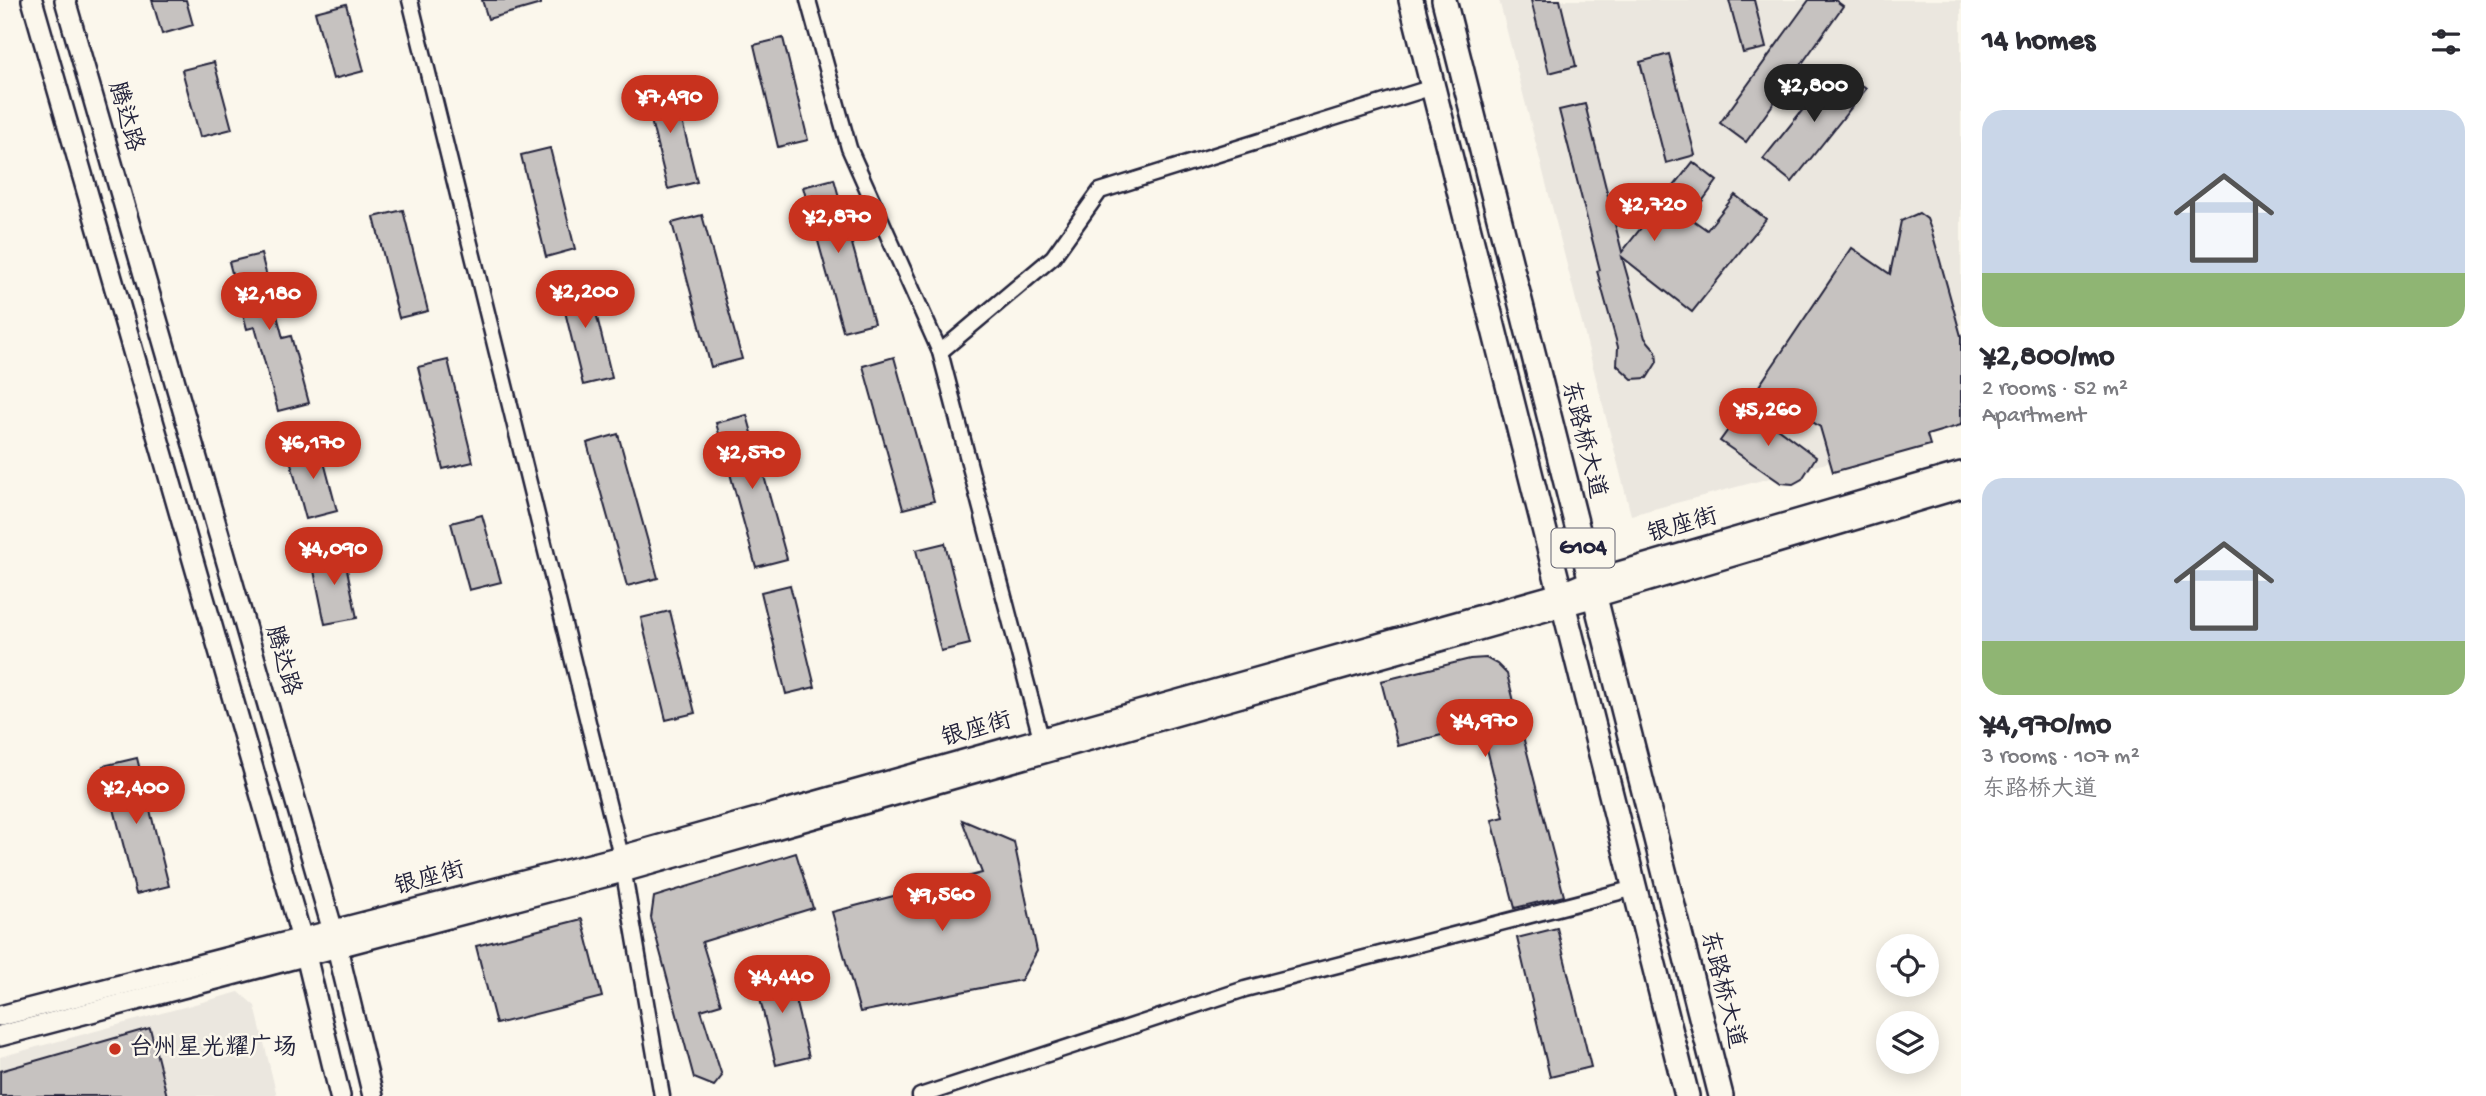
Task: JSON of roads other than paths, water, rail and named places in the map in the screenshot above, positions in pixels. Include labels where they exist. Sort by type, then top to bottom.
[{"type":"main road","points":[[32,0],[304,947],[340,1096]]},
{"type":"main road","name":"腾达路","points":[[65,0],[335,939],[373,1096]]},
{"type":"main road","name":"G104","points":[[1411,0],[1687,1096]]},
{"type":"main road","name":"东路桥大道","points":[[1444,0],[1721,1096]]},
{"type":"main road","name":"银座街","points":[[622,864],[1041,738],[1562,599],[1961,472]]},
{"type":"main road","points":[[1593,588],[1961,488]]},
{"type":"main road","points":[[0,1035],[304,947],[622,864],[1562,599]]},
{"type":"main road","points":[[0,1016],[304,947]]},
{"type":"street","points":[[410,0],[622,864],[663,1096]]},
{"type":"street","points":[[808,0],[849,148],[940,352],[1041,738]]},
{"type":"street","points":[[940,352],[1053,257],[1100,191],[1433,87]]},
{"type":"street","points":[[920,1096],[1245,989],[1634,888]]},
{"type":"place","name":"台州星光耀广场","points":[[115,1049]]}]
